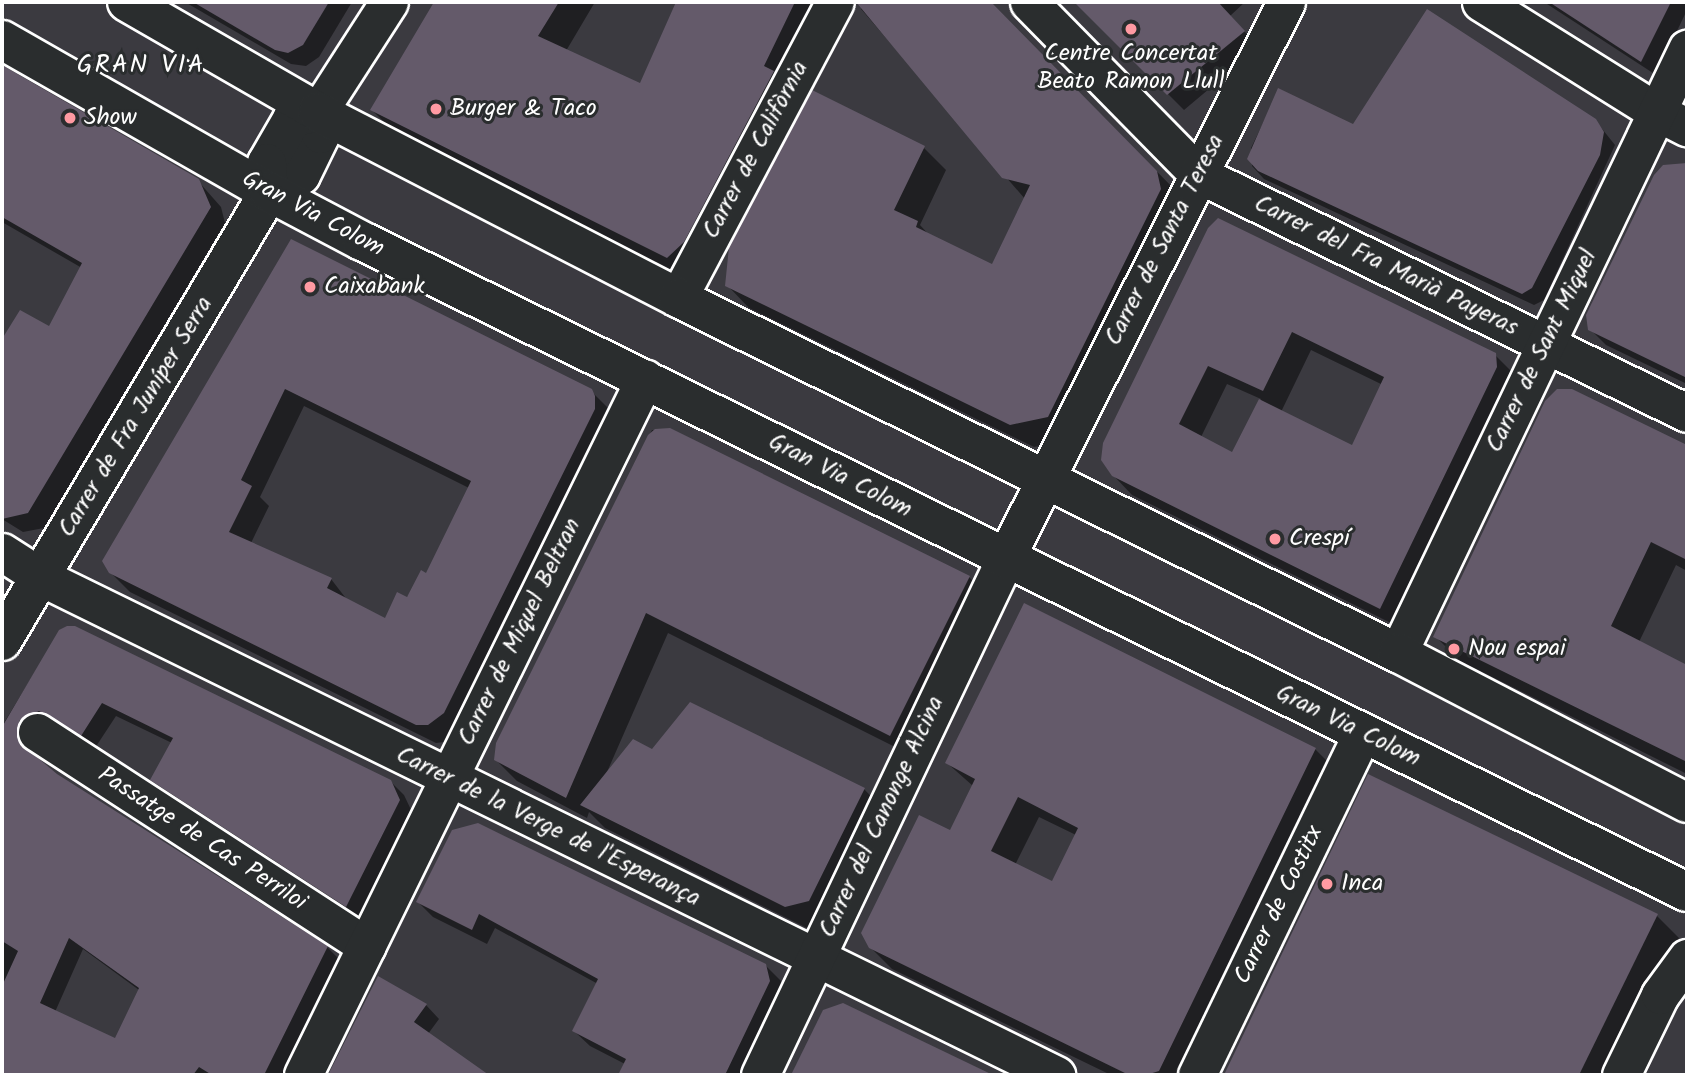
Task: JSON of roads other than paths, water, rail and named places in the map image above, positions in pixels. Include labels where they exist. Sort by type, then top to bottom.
[{"type":"main road","points":[[127,2],[318,113],[678,298],[1398,653],[1687,803]]},
{"type":"main road","name":"Gran Via Colom","points":[[2,40],[269,192],[1005,559],[1362,734],[1628,859],[1687,892]]},
{"type":"main road","name":"Carrer de Fra Juníper Serra","points":[[2,641],[269,192],[267,163],[293,118],[318,113]]},
{"type":"street","points":[[318,113],[389,2]]},
{"type":"street","name":"Carrer de Califòrnia","points":[[678,298],[835,2]]},
{"type":"street","name":"Carrer del Fra Marià Payeras","points":[[1028,2],[1198,174],[1687,413]]},
{"type":"street","name":"Carrer de Santa Teresa","points":[[1005,559],[1286,2]]},
{"type":"street","points":[[1481,2],[1672,120]]},
{"type":"street","name":"Carrer de Sant Miquel","points":[[1398,653],[1546,344],[1672,120],[1687,48]]},
{"type":"street","name":"Carrer de Miquel Beltran","points":[[303,1075],[645,378]]},
{"type":"street","name":"Carrer de la Verge de l'Esperança","points":[[2,552],[41,577],[1056,1075]]},
{"type":"street","name":"Carrer del Canonge Alcina","points":[[760,1075],[1005,559]]},
{"type":"street","name":"Passatge de Cas Perriloi","points":[[37,733],[367,946]]},
{"type":"street","name":"Carrer de Costitx","points":[[1196,1075],[1362,734]]},
{"type":"street","points":[[1621,1075],[1660,995],[1687,958]]},
{"type":"place","name":"Centre Concertat Beato Ramon Llull","points":[[1131,29]]},
{"type":"place","name":"Burger & Taco","points":[[436,109]]},
{"type":"place","name":"Show","points":[[70,118]]},
{"type":"place","name":"Caixabank","points":[[310,287]]},
{"type":"place","name":"Crespí","points":[[1275,539]]},
{"type":"place","name":"Nou espai","points":[[1454,649]]},
{"type":"place","name":"Inca","points":[[1327,884]]},
{"type":"district","name":"GRAN VIA","points":[[141,66]]}]
